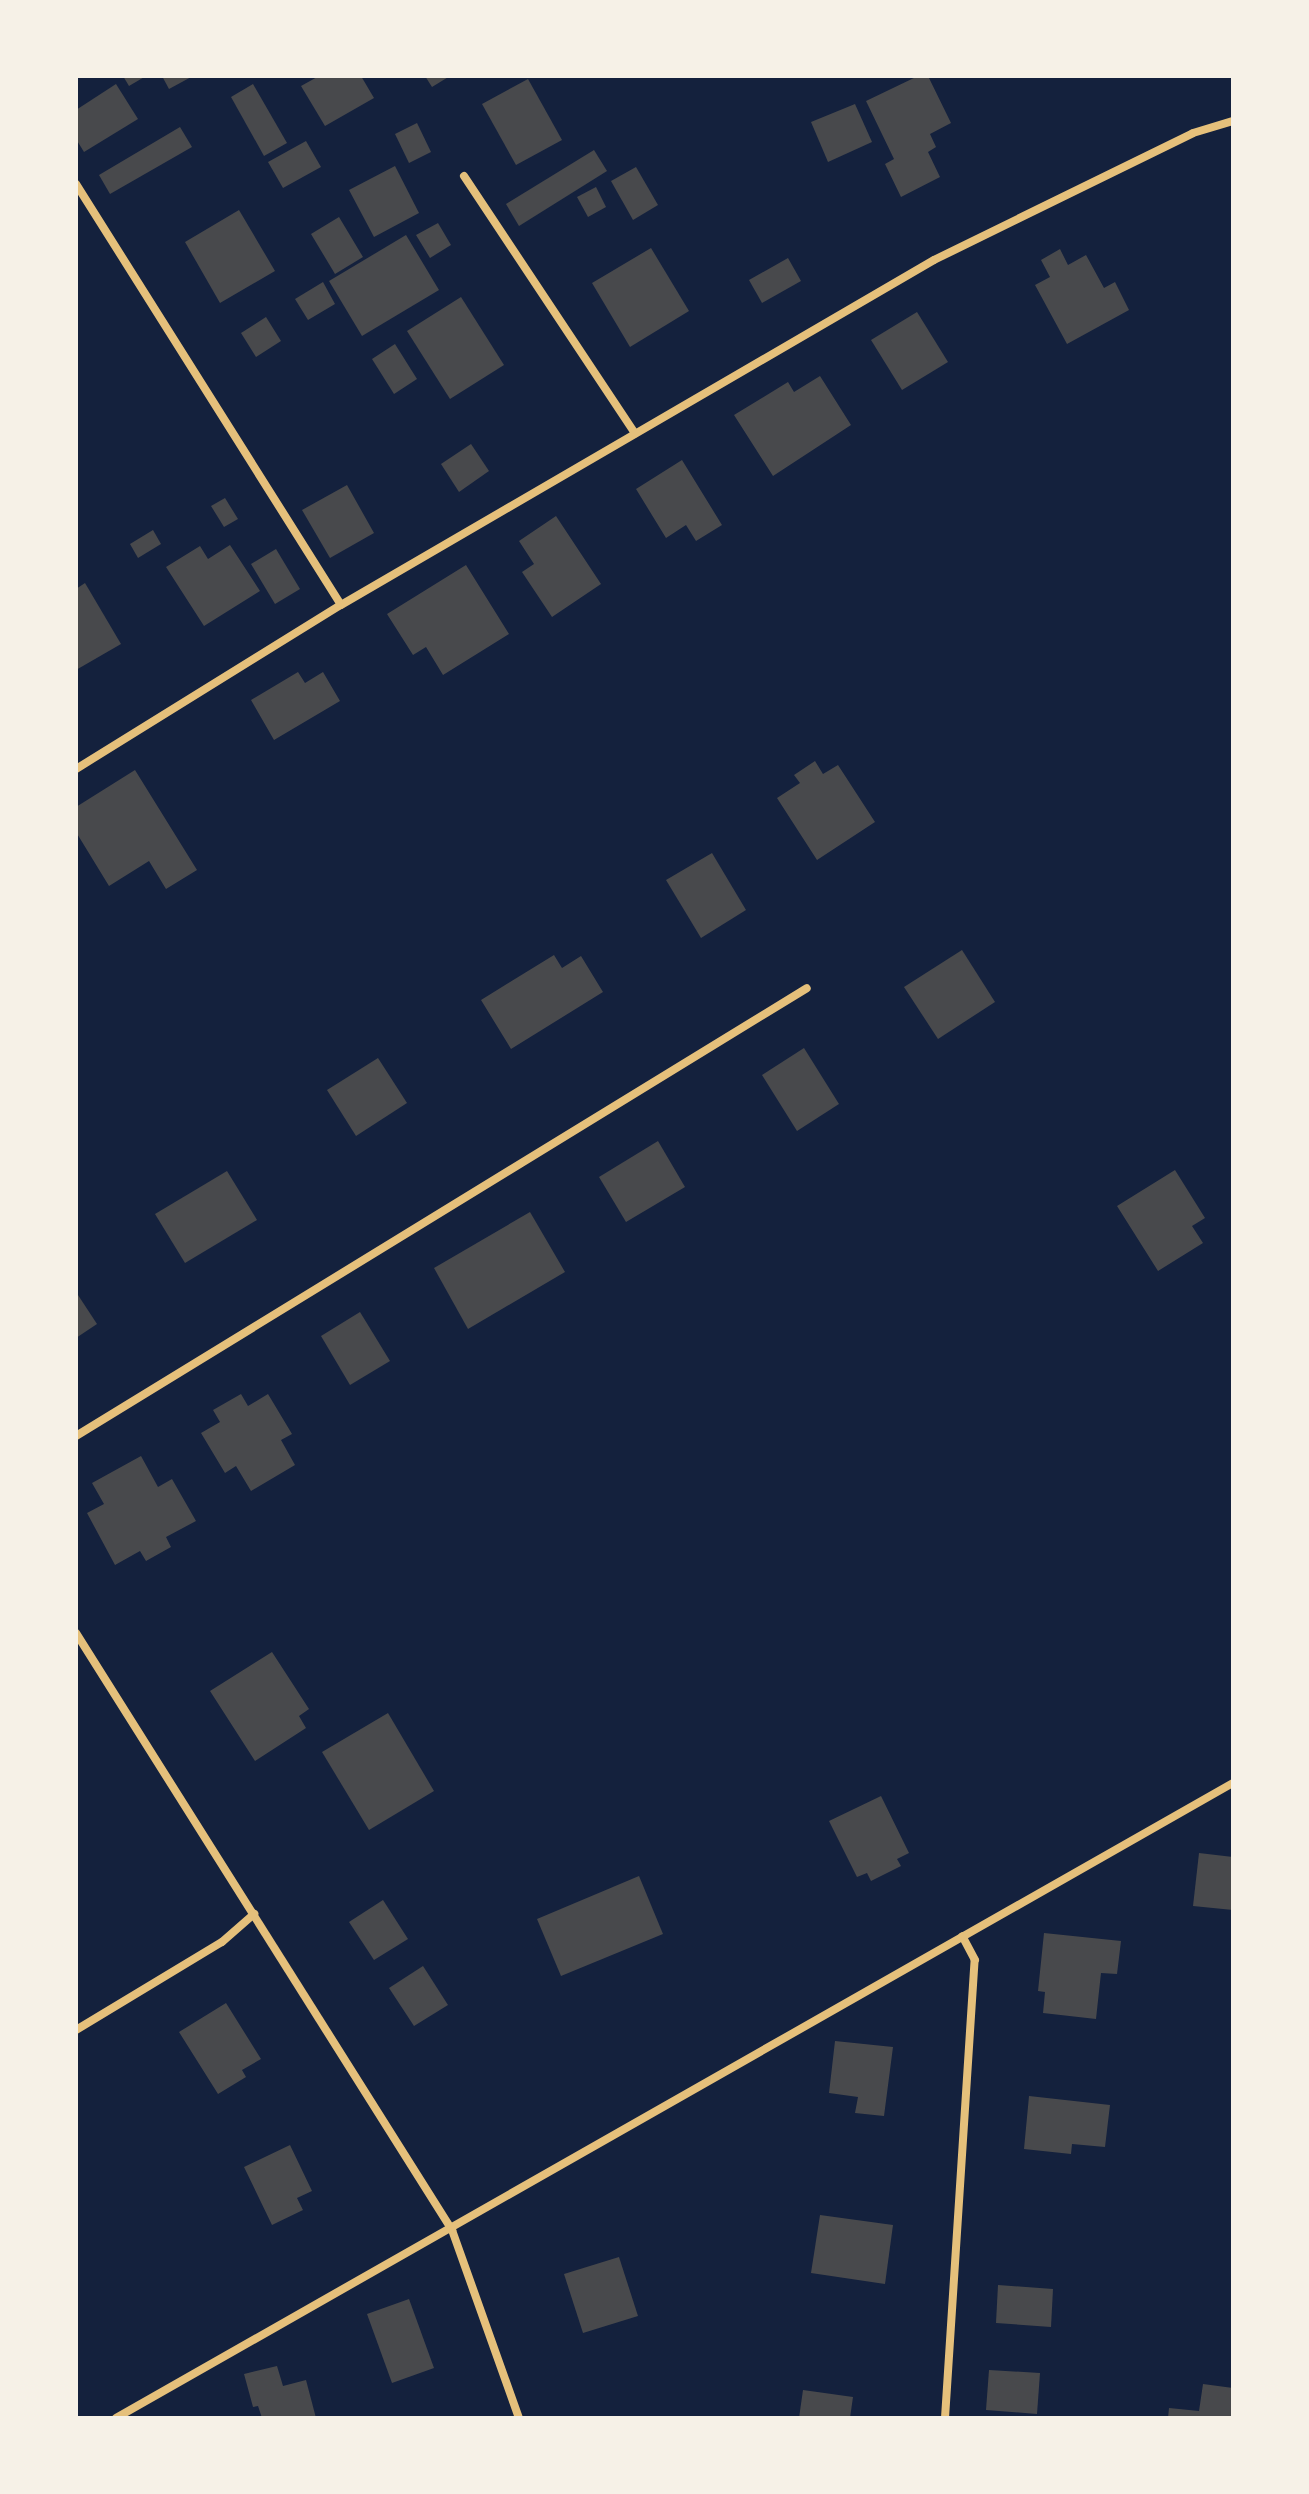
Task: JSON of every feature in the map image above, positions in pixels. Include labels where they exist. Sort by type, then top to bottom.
[{"type":"street","points":[[76,769],[341,605],[934,260],[1193,133],[1233,121]]},
{"type":"street","points":[[464,176],[635,433]]},
{"type":"street","points":[[76,184],[341,605]]},
{"type":"street","points":[[76,1436],[807,988]]},
{"type":"street","points":[[76,1633],[452,2230],[519,2418]]},
{"type":"street","points":[[116,2418],[452,2230],[1233,1783]]},
{"type":"street","points":[[76,2030],[222,1942],[254,1914]]},
{"type":"street","points":[[945,2418],[975,1960],[962,1936]]},
{"type":"building","points":[[123,76],[146,76],[129,86]]},
{"type":"building","points":[[162,76],[193,76],[169,89]]},
{"type":"building","points":[[319,76],[361,76],[374,98],[325,126],[301,86]]},
{"type":"building","points":[[425,76],[450,76],[432,87]]},
{"type":"building","points":[[918,76],[928,76],[951,123],[930,134],[936,147],[928,152],[940,177],[901,197],[885,164],[894,159],[866,101]]},
{"type":"building","points":[[528,79],[562,140],[516,165],[482,104]]},
{"type":"building","points":[[116,84],[138,119],[84,152],[76,139],[76,110]]},
{"type":"building","points":[[253,84],[287,143],[264,156],[231,97]]},
{"type":"building","points":[[855,104],[872,142],[828,162],[811,122]]},
{"type":"building","points":[[417,123],[431,152],[409,163],[395,134]]},
{"type":"building","points":[[180,127],[192,147],[110,194],[99,175]]},
{"type":"building","points":[[306,141],[321,167],[283,188],[268,162]]},
{"type":"building","points":[[594,150],[607,171],[519,226],[506,204]]},
{"type":"building","points":[[395,166],[419,213],[374,237],[349,190]]},
{"type":"building","points":[[636,167],[658,205],[633,220],[611,181]]},
{"type":"building","points":[[596,187],[606,207],[588,217],[577,197]]},
{"type":"building","points":[[239,210],[275,271],[220,303],[185,242]]},
{"type":"building","points":[[339,217],[363,257],[335,274],[311,234]]},
{"type":"building","points":[[438,223],[451,245],[430,258],[416,235]]},
{"type":"building","points":[[406,235],[439,290],[362,336],[329,281]]},
{"type":"building","points":[[651,248],[689,311],[630,347],[592,283]]},
{"type":"building","points":[[1060,249],[1068,265],[1086,255],[1104,288],[1115,282],[1129,310],[1067,344],[1035,285],[1050,277],[1041,260]]},
{"type":"building","points":[[788,258],[801,281],[762,303],[749,280]]},
{"type":"building","points":[[323,282],[335,304],[308,320],[295,299]]},
{"type":"building","points":[[461,297],[504,365],[450,399],[407,331]]},
{"type":"building","points":[[917,312],[948,362],[902,390],[871,340]]},
{"type":"building","points":[[266,317],[281,341],[256,357],[241,333]]},
{"type":"building","points":[[395,344],[417,379],[394,394],[372,359]]},
{"type":"building","points":[[820,376],[851,425],[773,476],[734,415],[788,382],[794,392]]},
{"type":"building","points":[[471,444],[489,471],[459,492],[441,464]]},
{"type":"building","points":[[682,460],[722,525],[696,541],[686,525],[666,538],[636,489]]},
{"type":"building","points":[[347,485],[374,533],[330,558],[302,510]]},
{"type":"building","points":[[225,498],[238,519],[224,527],[211,506]]},
{"type":"building","points":[[556,516],[601,584],[552,617],[522,572],[534,564],[519,541]]},
{"type":"building","points":[[153,530],[161,544],[138,558],[130,544]]},
{"type":"building","points":[[230,545],[260,591],[204,626],[166,567],[200,546],[208,559]]},
{"type":"building","points":[[276,549],[300,589],[275,604],[251,564]]},
{"type":"building","points":[[466,565],[509,634],[443,675],[426,647],[413,655],[387,614]]},
{"type":"building","points":[[85,583],[121,644],[76,670],[76,589]]},
{"type":"building","points":[[298,672],[305,683],[323,672],[340,701],[274,740],[251,700]]},
{"type":"building","points":[[815,761],[823,774],[838,765],[875,822],[817,860],[777,798],[800,783],[794,775]]},
{"type":"building","points":[[135,770],[197,870],[166,889],[149,861],[109,886],[76,832],[76,807]]},
{"type":"building","points":[[712,853],[746,910],[701,938],[666,880]]},
{"type":"building","points":[[962,950],[995,1002],[938,1039],[904,987]]},
{"type":"building","points":[[554,955],[562,968],[581,956],[603,992],[511,1049],[481,1000]]},
{"type":"building","points":[[804,1048],[839,1104],[797,1131],[762,1075]]},
{"type":"building","points":[[378,1058],[407,1103],[356,1136],[327,1090]]},
{"type":"building","points":[[658,1141],[685,1187],[626,1222],[599,1177]]},
{"type":"building","points":[[1175,1170],[1205,1218],[1192,1226],[1203,1243],[1158,1271],[1117,1206]]},
{"type":"building","points":[[227,1171],[257,1220],[185,1263],[155,1214]]},
{"type":"building","points":[[530,1212],[565,1272],[468,1329],[434,1268]]},
{"type":"building","points":[[76,1292],[97,1324],[76,1338]]},
{"type":"building","points":[[360,1312],[390,1361],[350,1385],[321,1336]]},
{"type":"building","points":[[241,1394],[248,1406],[268,1394],[292,1434],[281,1440],[295,1465],[251,1491],[236,1466],[225,1473],[201,1433],[220,1422],[213,1410]]},
{"type":"building","points":[[141,1456],[158,1487],[172,1479],[196,1521],[166,1537],[171,1547],[146,1561],[140,1551],[115,1565],[87,1513],[104,1504],[92,1483]]},
{"type":"building","points":[[272,1652],[309,1709],[299,1716],[306,1728],[255,1761],[210,1691]]},
{"type":"building","points":[[388,1713],[434,1791],[369,1830],[322,1752]]},
{"type":"building","points":[[881,1796],[909,1853],[897,1859],[901,1866],[871,1881],[867,1873],[857,1877],[829,1821]]},
{"type":"building","points":[[1199,1853],[1233,1857],[1233,1910],[1193,1906]]},
{"type":"building","points":[[639,1876],[663,1934],[561,1976],[537,1919]]},
{"type":"building","points":[[383,1900],[408,1939],[374,1960],[349,1922]]},
{"type":"building","points":[[1044,1933],[1121,1941],[1117,1974],[1101,1973],[1096,2019],[1043,2013],[1045,1992],[1038,1991]]},
{"type":"building","points":[[423,1966],[448,2005],[414,2026],[389,1988]]},
{"type":"building","points":[[226,2003],[261,2059],[242,2070],[246,2077],[218,2094],[179,2032]]},
{"type":"building","points":[[835,2041],[893,2047],[884,2116],[855,2113],[858,2097],[829,2093]]},
{"type":"building","points":[[1029,2096],[1110,2105],[1105,2147],[1072,2144],[1071,2154],[1024,2149]]},
{"type":"building","points":[[290,2145],[312,2191],[297,2198],[303,2210],[272,2225],[244,2167]]},
{"type":"building","points":[[820,2215],[893,2225],[885,2284],[811,2273]]},
{"type":"building","points":[[619,2257],[638,2316],[583,2333],[564,2274]]},
{"type":"building","points":[[998,2285],[1053,2289],[1051,2327],[996,2323]]},
{"type":"building","points":[[409,2299],[434,2368],[392,2383],[367,2314]]},
{"type":"building","points":[[277,2366],[283,2386],[306,2380],[316,2418],[262,2418],[258,2406],[253,2407],[244,2374]]},
{"type":"building","points":[[989,2370],[1040,2373],[1037,2414],[986,2410]]},
{"type":"building","points":[[1203,2384],[1233,2388],[1233,2418],[1168,2418],[1169,2408],[1199,2411]]},
{"type":"building","points":[[803,2390],[853,2397],[850,2418],[799,2418]]}]
